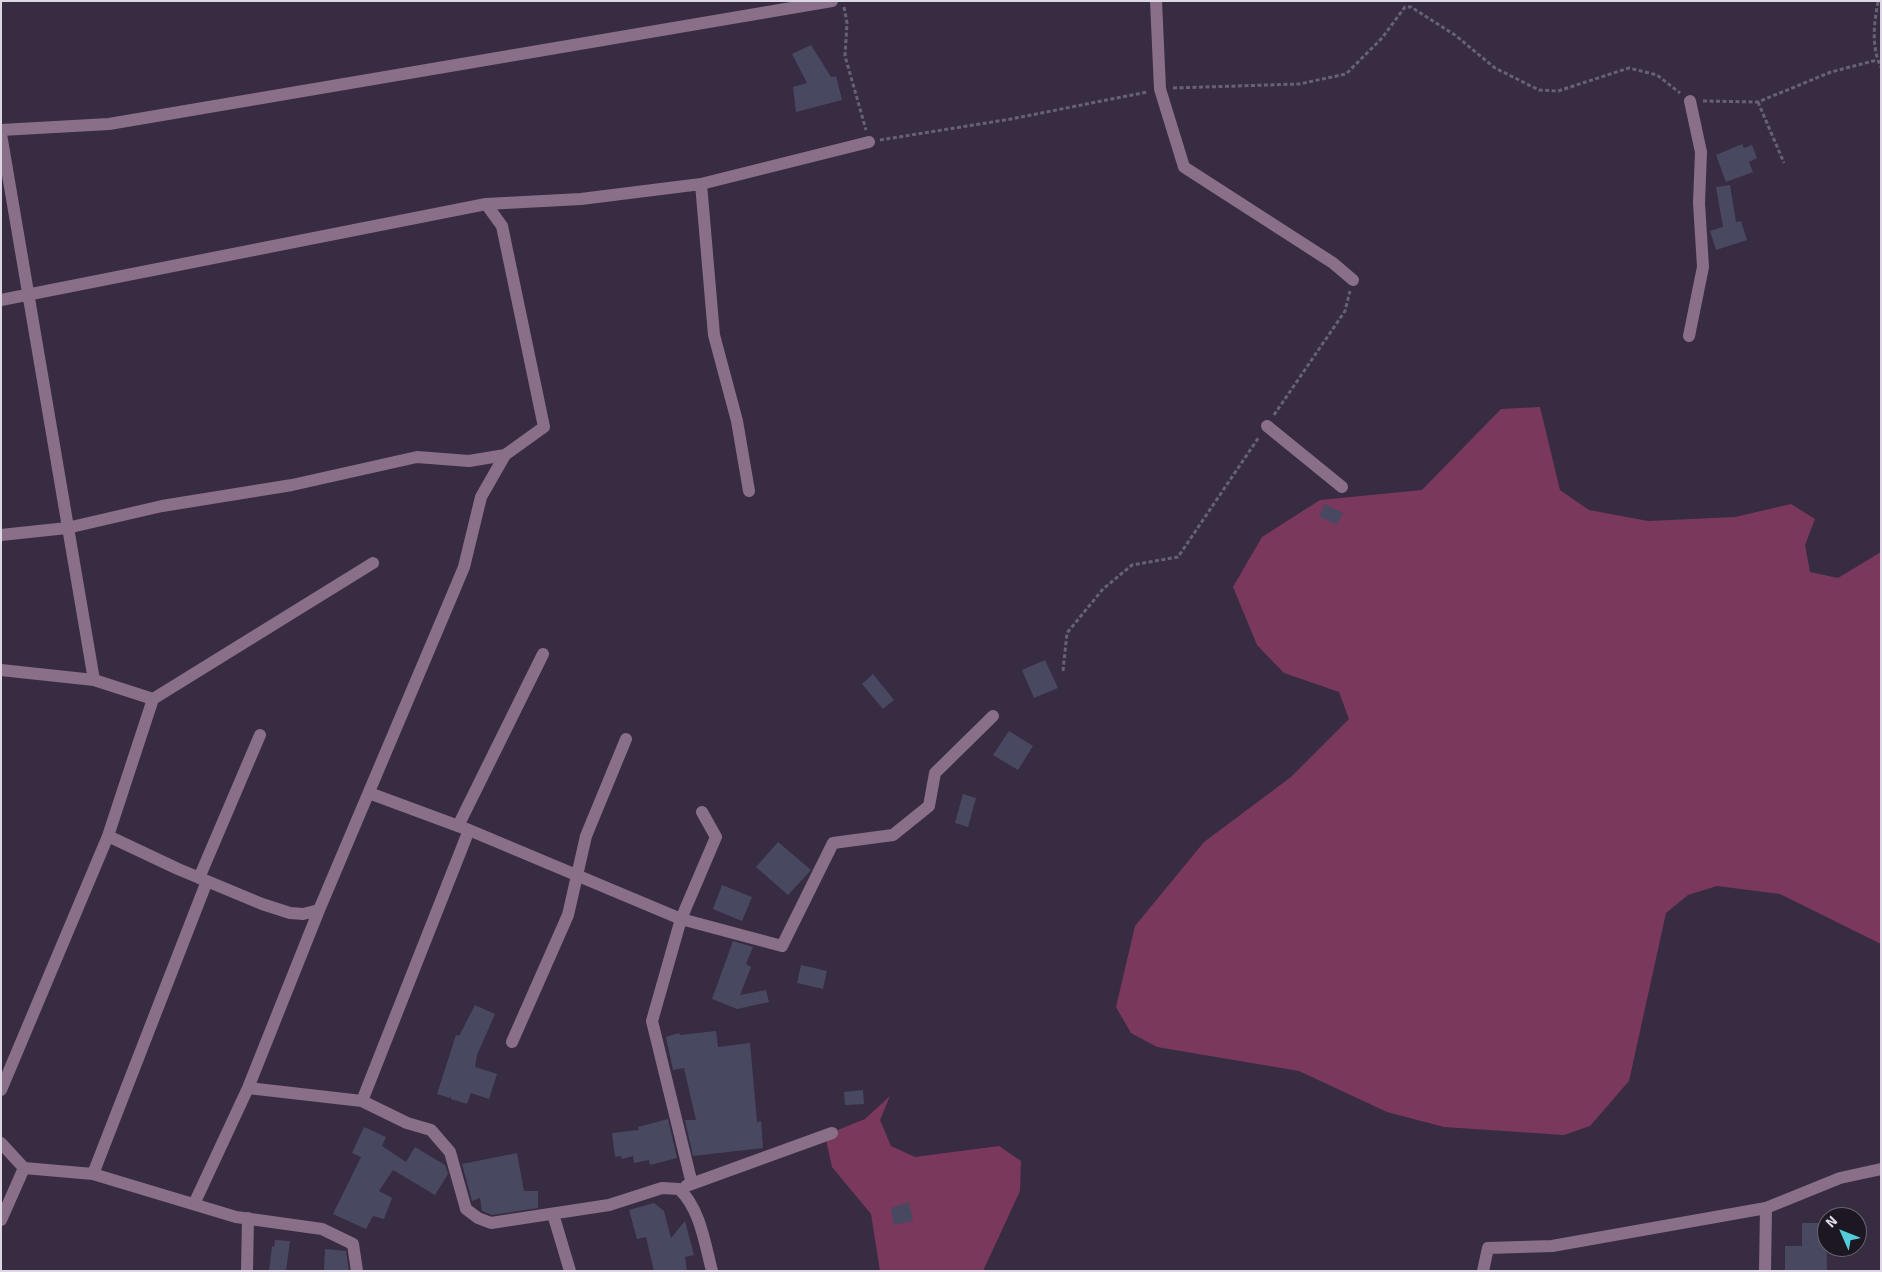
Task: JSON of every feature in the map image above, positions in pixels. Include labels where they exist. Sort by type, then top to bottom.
[{"type":"street","points":[[1,130],[109,124],[832,1]]},
{"type":"street","points":[[1156,1],[1160,89],[1184,167],[1333,263],[1353,280]]},
{"type":"street","points":[[1689,336],[1703,267],[1699,204],[1701,152],[1690,101]]},
{"type":"street","points":[[1,134],[94,680]]},
{"type":"street","points":[[1,300],[29,296],[486,204],[581,199],[701,184],[869,142]]},
{"type":"street","points":[[701,184],[714,335],[737,420],[750,491]]},
{"type":"street","points":[[1,535],[67,528],[162,506],[292,484],[417,457],[469,462],[505,455],[544,427],[502,226],[486,204]]},
{"type":"street","points":[[1267,426],[1342,488]]},
{"type":"street","points":[[194,1204],[248,1088],[319,910],[464,567],[481,498],[505,455]]},
{"type":"street","points":[[1,1090],[108,836],[153,698],[373,563]]},
{"type":"street","points":[[362,1100],[464,828],[542,654]]},
{"type":"street","points":[[1,670],[94,680],[153,698]]},
{"type":"street","points":[[370,792],[464,828],[681,919],[782,946],[833,843],[893,835],[929,806],[935,773],[993,716]]},
{"type":"street","points":[[94,1174],[203,879],[260,736]]},
{"type":"street","points":[[512,1042],[568,915],[586,836],[626,739]]},
{"type":"street","points":[[692,1184],[652,1021],[681,919],[716,838],[702,812]]},
{"type":"street","points":[[108,836],[203,879],[290,913],[303,914],[319,910]]},
{"type":"street","points":[[248,1088],[362,1100],[407,1123],[431,1130],[442,1140],[450,1152],[466,1209],[478,1218],[491,1223],[609,1205],[662,1188],[679,1189],[832,1133]]},
{"type":"street","points":[[1,1143],[24,1168],[94,1174],[248,1218],[322,1229],[353,1244],[356,1271]]},
{"type":"street","points":[[1,1220],[24,1168]]},
{"type":"street","points":[[1483,1271],[1488,1248],[1552,1246],[1766,1208],[1840,1178],[1881,1168]]},
{"type":"street","points":[[679,1189],[687,1196],[695,1213],[712,1271]]},
{"type":"street","points":[[1765,1271],[1766,1208]]},
{"type":"street","points":[[553,1214],[570,1271]]},
{"type":"street","points":[[247,1271],[248,1218]]},
{"type":"path","points":[[843,1],[847,23],[845,56],[869,142]]},
{"type":"path","points":[[1878,2],[1874,27],[1877,60],[1881,67]]},
{"type":"path","points":[[1411,7],[1455,35],[1495,68],[1539,90],[1558,91],[1629,68],[1657,75],[1690,101],[1758,102],[1831,72],[1877,60]]},
{"type":"path","points":[[1758,102],[1784,163]]},
{"type":"path","points":[[1063,671],[1067,633],[1103,589],[1132,565],[1178,557],[1345,311],[1353,280]]},
{"type":"shaded area","points":[[1540,407],[1560,490],[1589,510],[1648,521],[1735,517],[1791,504],[1815,519],[1805,545],[1810,572],[1838,578],[1881,552],[1881,944],[1780,894],[1717,886],[1688,895],[1666,913],[1629,1081],[1590,1126],[1564,1135],[1444,1127],[1387,1112],[1299,1071],[1157,1047],[1131,1033],[1116,1007],[1135,926],[1204,842],[1291,777],[1349,719],[1339,692],[1284,673],[1257,645],[1233,587],[1262,537],[1320,500],[1422,490],[1501,409]]},
{"type":"shaded area","points":[[890,1096],[880,1120],[891,1146],[915,1157],[999,1146],[1021,1161],[1020,1191],[983,1271],[880,1271],[871,1214],[832,1167],[825,1135],[865,1119]]},
{"type":"building","points":[[811,45],[831,77],[836,76],[842,100],[796,112],[793,87],[807,83],[792,54]]},
{"type":"building","points":[[1742,144],[1744,148],[1752,145],[1757,158],[1749,162],[1753,172],[1726,182],[1716,155]]},
{"type":"building","points":[[1730,185],[1736,222],[1741,221],[1747,240],[1716,250],[1710,231],[1723,227],[1716,187]]},
{"type":"building","points":[[1325,504],[1343,513],[1337,525],[1319,516]]},
{"type":"building","points":[[1045,660],[1058,688],[1034,698],[1022,670]]},
{"type":"building","points":[[873,674],[894,700],[883,709],[862,684]]},
{"type":"building","points":[[1009,731],[1033,746],[1018,770],[993,755]]},
{"type":"building","points":[[963,794],[976,798],[968,827],[955,823]]},
{"type":"building","points":[[778,842],[811,870],[788,895],[756,867]]},
{"type":"building","points":[[722,885],[752,897],[742,921],[713,909]]},
{"type":"building","points":[[733,941],[753,947],[746,964],[751,967],[740,995],[766,990],[769,1002],[737,1009],[712,999]]},
{"type":"building","points":[[801,965],[827,971],[823,989],[797,983]]},
{"type":"building","points":[[475,1005],[495,1014],[477,1055],[475,1067],[497,1074],[489,1099],[471,1093],[467,1104],[451,1099],[451,1096],[450,1098],[437,1094],[456,1035],[459,1036]]},
{"type":"building","points":[[716,1031],[718,1047],[750,1043],[757,1122],[761,1121],[763,1148],[693,1156],[685,1120],[696,1120],[684,1068],[673,1070],[666,1037],[679,1033],[680,1035]]},
{"type":"building","points":[[863,1090],[864,1104],[845,1105],[844,1092]]},
{"type":"building","points":[[668,1119],[677,1158],[650,1165],[649,1160],[634,1163],[633,1156],[622,1159],[621,1156],[615,1157],[612,1133],[639,1130],[638,1127]]},
{"type":"building","points":[[364,1127],[386,1137],[382,1146],[406,1162],[415,1147],[445,1165],[448,1174],[435,1195],[393,1170],[379,1191],[392,1198],[384,1219],[373,1216],[366,1229],[333,1214],[361,1157],[352,1153]]},
{"type":"building","points":[[517,1153],[524,1191],[538,1191],[538,1208],[492,1215],[482,1211],[480,1198],[472,1201],[462,1164]]},
{"type":"building","points":[[909,1202],[913,1221],[894,1225],[891,1208]]},
{"type":"building","points":[[654,1203],[664,1211],[671,1238],[685,1221],[694,1255],[685,1257],[687,1271],[654,1271],[646,1237],[637,1239],[629,1210]]},
{"type":"building","points":[[1802,1223],[1817,1223],[1817,1257],[1827,1257],[1827,1271],[1785,1271],[1785,1246],[1802,1246]]},
{"type":"building","points":[[275,1240],[290,1241],[286,1271],[269,1271],[272,1246],[274,1247]]},
{"type":"building","points":[[325,1249],[346,1251],[349,1271],[324,1271]]}]
